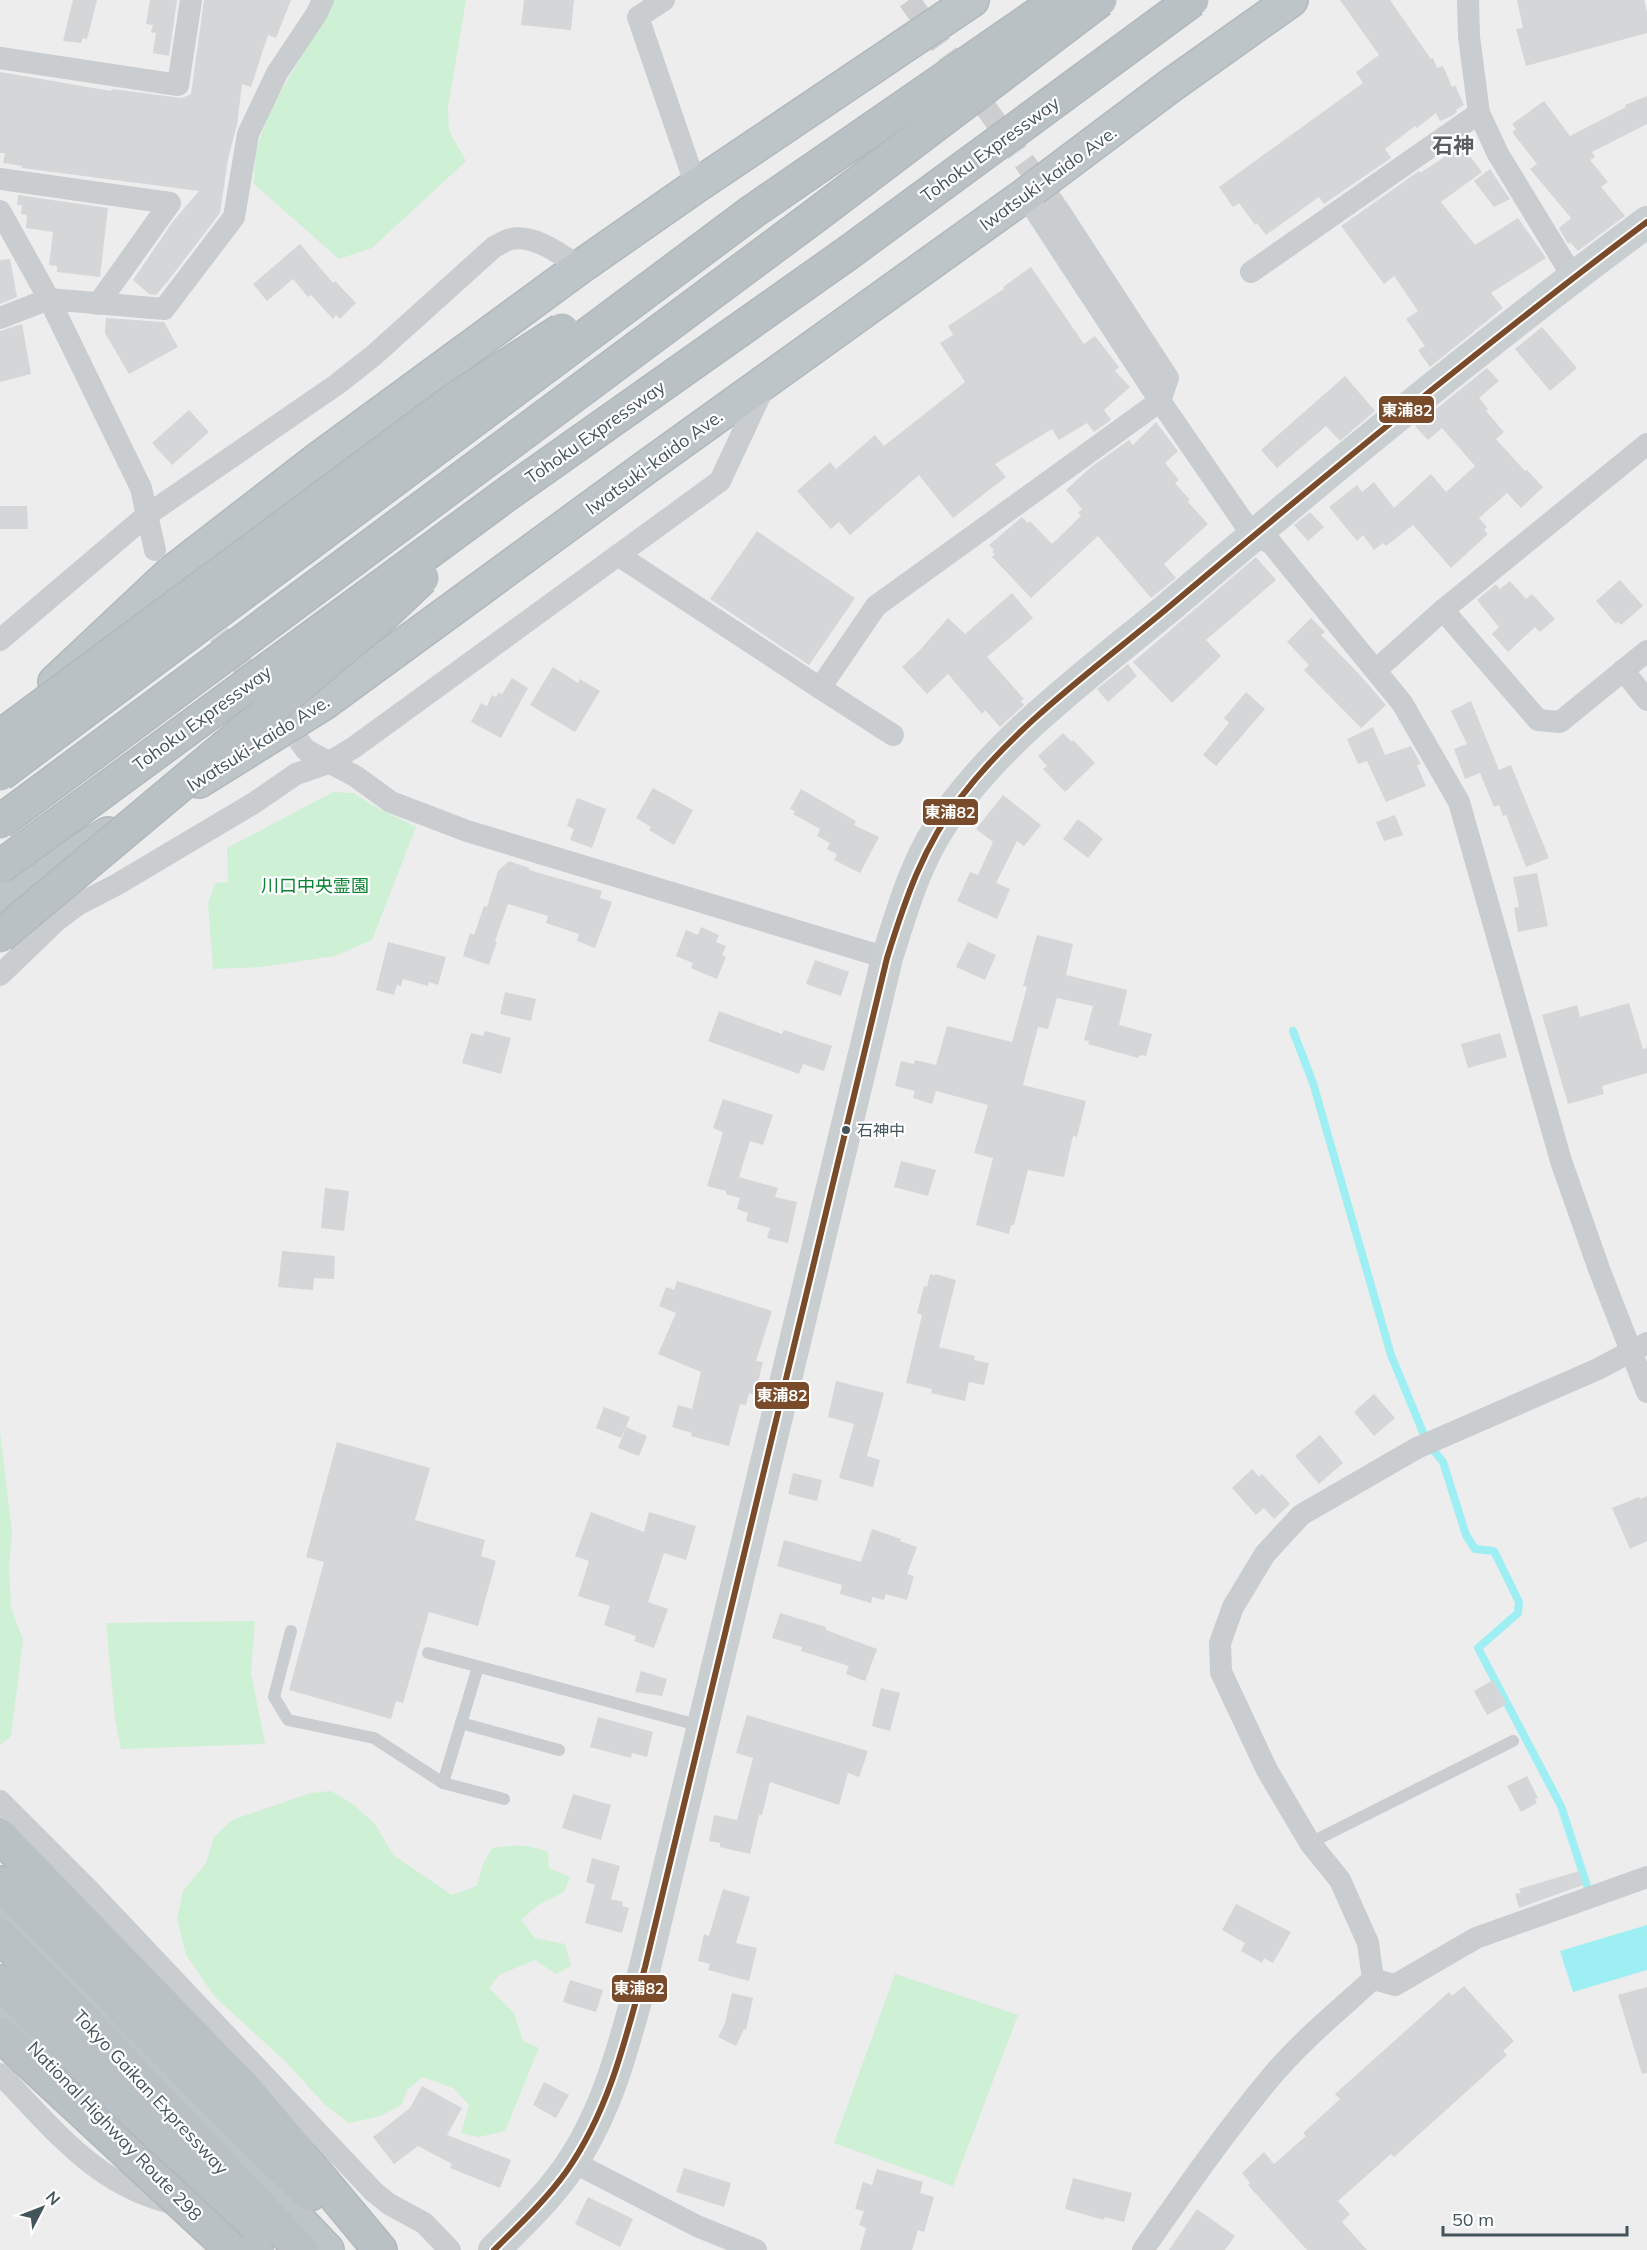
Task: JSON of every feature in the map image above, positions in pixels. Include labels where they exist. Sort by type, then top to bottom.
[{"type":"highway","points":[[0,736],[171,573],[317,460],[580,267],[972,0]]},
{"type":"highway","points":[[0,774],[752,212],[1059,0]]},
{"type":"highway","name":"Tohoku Expressway","points":[[0,822],[810,219],[1100,0]]},
{"type":"highway","name":"Tohoku Expressway","points":[[0,867],[507,494],[858,246],[1192,0]]},
{"type":"highway","name":"Iwatsuki-kaido Ave.","points":[[0,898],[242,756],[324,703],[1290,0]]},
{"type":"highway","points":[[0,736],[457,398],[675,256],[752,212]]},
{"type":"highway","points":[[2,935],[383,615],[507,494]]},
{"type":"highway","points":[[0,1836],[249,2093],[380,2250]]},
{"type":"highway","points":[[0,1883],[236,2122],[367,2250]]},
{"type":"highway","points":[[0,1908],[327,2250]]},
{"type":"highway","name":"Tokyo Gaikan Expressway","points":[[0,1936],[83,2019],[301,2250]]},
{"type":"highway","name":"Tokyo Gaikan Expressway","points":[[0,1982],[60,2041],[256,2250]]},
{"type":"highway","name":"National Highway Route 298","points":[[0,2013],[230,2250]]},
{"type":"highway","points":[[0,2021],[87,2101]]},
{"type":"highway","points":[[0,2034],[230,2250]]},
{"type":"main road","points":[[494,2250],[526,2218],[573,2162],[591,2132],[605,2099],[631,2018],[887,958],[918,868],[939,828],[969,788],[1026,729],[1253,536],[1573,276],[1647,222]]},
{"type":"street","points":[[0,58],[178,85],[191,0]]},
{"type":"street","points":[[0,318],[50,299],[164,309],[234,217],[248,134],[277,73],[317,13],[323,0]]},
{"type":"street","points":[[664,0],[634,8],[696,186]]},
{"type":"street","points":[[1468,0],[1469,37],[1479,113],[1498,154],[1573,276]]},
{"type":"street","points":[[1251,272],[1479,113]]},
{"type":"street","points":[[0,179],[170,203],[98,304]]},
{"type":"street","points":[[1025,195],[1160,401],[1253,536],[1271,543],[1402,703],[1459,802],[1561,1161],[1599,1269],[1640,1348],[1647,1392]]},
{"type":"street","points":[[819,688],[876,606],[1160,401],[1168,378],[1058,209]]},
{"type":"street","points":[[0,211],[50,299],[141,488],[155,550]]},
{"type":"street","points":[[0,639],[147,515],[336,385],[374,356],[494,247],[512,239],[529,241],[548,247],[580,267]]},
{"type":"street","points":[[0,975],[56,921],[79,904],[116,885],[296,774],[328,763],[353,748],[720,481],[767,381]]},
{"type":"street","points":[[1376,670],[1443,610],[1647,444]]},
{"type":"street","points":[[618,555],[894,735]]},
{"type":"street","points":[[1443,610],[1538,720],[1560,722],[1647,651]]},
{"type":"street","points":[[1623,670],[1647,700]]},
{"type":"street","points":[[306,750],[355,776],[391,802],[467,831],[887,958]]},
{"type":"street","points":[[1373,1979],[1368,1943],[1340,1881],[1310,1843],[1267,1770],[1221,1672],[1220,1643],[1233,1607],[1265,1554],[1301,1515],[1417,1448],[1598,1369],[1640,1348]]},
{"type":"street","points":[[0,1801],[88,1889],[374,2192],[389,2204],[424,2223],[450,2250]]},
{"type":"street","points":[[1373,1979],[1395,1985],[1476,1938],[1647,1877]]},
{"type":"street","points":[[1143,2250],[1210,2154],[1272,2076],[1317,2030],[1373,1979]]},
{"type":"street","points":[[0,2074],[82,2158],[116,2182],[162,2202],[190,2207]]},
{"type":"street","points":[[573,2162],[697,2226],[756,2250]]},
{"type":"lane","points":[[291,1632],[274,1697],[288,1720],[374,1738],[443,1783],[504,1799]]},
{"type":"lane","points":[[428,1653],[702,1727]]},
{"type":"lane","points":[[443,1783],[478,1666]]},
{"type":"lane","points":[[461,1723],[560,1750]]},
{"type":"lane","points":[[1310,1843],[1513,1741]]},
{"type":"green space","points":[[332,0],[466,0],[448,107],[449,131],[466,161],[372,248],[339,259],[254,184],[255,151],[272,107]]},
{"type":"green space","name":"川口中央霊園","points":[[333,792],[354,793],[372,805],[416,827],[372,940],[335,956],[262,967],[213,969],[208,904],[215,883],[228,882],[227,848]]},
{"type":"green space","points":[[0,1432],[12,1531],[9,1567],[11,1608],[23,1640],[11,1736],[0,1745]]},
{"type":"green space","points":[[255,1621],[251,1673],[265,1744],[121,1749],[115,1719],[106,1623]]},
{"type":"green space","points":[[331,1791],[354,1805],[376,1825],[393,1855],[452,1895],[477,1886],[483,1864],[492,1848],[520,1846],[548,1852],[549,1868],[570,1877],[564,1892],[538,1905],[521,1920],[535,1938],[565,1944],[571,1966],[556,1974],[535,1960],[499,1975],[489,1988],[514,2013],[523,2041],[539,2048],[505,2131],[479,2137],[461,2133],[469,2105],[453,2088],[423,2077],[407,2090],[402,2104],[381,2116],[349,2123],[325,2105],[286,2062],[215,1997],[186,1955],[177,1918],[183,1891],[206,1863],[214,1837],[232,1820],[310,1793]]},
{"type":"green space","points":[[895,1974],[1018,2015],[953,2186],[834,2143]]},
{"type":"water","points":[[1647,1925],[1647,1970],[1573,1992],[1560,1951]]},
{"type":"building","points":[[73,0],[97,0],[87,39],[83,38],[81,43],[63,41]]},
{"type":"building","points":[[150,0],[177,0],[169,56],[153,53],[156,33],[151,32],[153,25],[146,24]]},
{"type":"building","points":[[204,0],[291,0],[276,38],[268,35],[251,87],[242,84],[237,125],[228,159],[220,213],[156,295],[149,294],[133,280],[174,220],[199,191],[22,168],[22,166],[3,163],[5,153],[0,153],[0,72],[111,91],[112,89],[182,98],[191,94]]},
{"type":"building","points":[[524,0],[574,0],[571,30],[521,25]]},
{"type":"building","points":[[1340,0],[1390,0],[1431,59],[1433,58],[1437,68],[1443,66],[1452,87],[1455,85],[1464,105],[1452,116],[1440,121],[1436,113],[1417,128],[1415,126],[1385,149],[1391,158],[1324,204],[1319,197],[1266,235],[1257,223],[1255,225],[1239,203],[1233,207],[1219,187],[1363,83],[1356,72],[1379,55]]},
{"type":"building","points":[[1517,0],[1644,0],[1647,12],[1647,33],[1526,66],[1516,29],[1523,28]]},
{"type":"building","points":[[1647,96],[1647,124],[1592,152],[1595,157],[1590,160],[1608,182],[1601,187],[1625,216],[1578,251],[1570,242],[1568,244],[1559,228],[1571,218],[1530,169],[1537,164],[1512,132],[1516,129],[1512,124],[1544,101],[1570,136],[1626,107],[1625,105]]},
{"type":"building","points":[[1460,147],[1482,172],[1441,202],[1475,245],[1518,218],[1546,258],[1491,293],[1503,308],[1430,367],[1418,350],[1425,346],[1406,319],[1418,311],[1394,276],[1384,284],[1341,226],[1419,171],[1420,173]]},
{"type":"building","points":[[1490,169],[1510,199],[1494,207],[1474,181]]},
{"type":"building","points":[[18,195],[108,208],[100,277],[57,272],[57,266],[49,265],[53,232],[26,228],[27,215],[21,214],[22,205],[17,205]]},
{"type":"building","points":[[300,244],[333,283],[335,281],[356,303],[340,319],[336,315],[333,319],[311,295],[308,297],[293,279],[267,301],[253,284]]},
{"type":"building","points":[[10,259],[17,297],[0,304],[0,260]]},
{"type":"building","points":[[1031,267],[1084,344],[1095,336],[1119,367],[1115,371],[1130,387],[1104,410],[1111,420],[1094,432],[1087,423],[1059,440],[1052,429],[995,464],[1006,477],[953,518],[919,475],[850,535],[839,522],[831,529],[797,491],[830,462],[836,469],[875,435],[884,446],[965,382],[940,343],[953,335],[948,326],[1004,289],[1003,287]]},
{"type":"building","points":[[106,318],[164,322],[178,347],[129,374],[105,333]]},
{"type":"building","points":[[22,324],[31,374],[0,382],[0,331]]},
{"type":"building","points":[[1542,327],[1577,368],[1550,391],[1515,349]]},
{"type":"building","points":[[1487,368],[1499,381],[1479,398],[1488,409],[1486,411],[1504,432],[1496,439],[1543,487],[1521,508],[1507,493],[1479,518],[1487,527],[1484,530],[1488,534],[1451,568],[1413,525],[1386,546],[1383,543],[1374,550],[1363,535],[1357,541],[1329,507],[1357,485],[1362,492],[1374,482],[1394,508],[1431,474],[1446,492],[1475,466],[1442,428],[1428,440],[1415,426]]},
{"type":"building","points":[[1345,376],[1375,411],[1340,441],[1326,426],[1277,468],[1261,450]]},
{"type":"building","points":[[189,410],[209,432],[172,465],[152,443]]},
{"type":"building","points":[[1156,422],[1178,451],[1165,463],[1179,480],[1175,483],[1208,524],[1164,564],[1176,578],[1151,598],[1098,536],[1031,598],[992,557],[995,554],[992,552],[994,550],[989,545],[1022,517],[1028,523],[1030,521],[1052,544],[1081,516],[1078,513],[1082,509],[1066,490],[1091,467],[1129,440],[1133,445]]},
{"type":"building","points":[[0,506],[27,506],[28,529],[0,529]]},
{"type":"building","points":[[1310,512],[1324,527],[1308,541],[1294,525]]},
{"type":"building","points":[[757,531],[855,598],[809,665],[710,599]]},
{"type":"building","points":[[1256,557],[1276,580],[1206,640],[1221,656],[1172,703],[1133,662]]},
{"type":"building","points":[[1620,580],[1643,606],[1621,625],[1618,622],[1616,624],[1596,601]]},
{"type":"building","points":[[1510,581],[1526,599],[1532,594],[1555,619],[1540,632],[1535,627],[1508,652],[1492,634],[1499,627],[1477,600],[1496,584],[1500,589]]},
{"type":"building","points":[[1012,593],[1033,618],[987,657],[1024,699],[1021,701],[1024,705],[1000,727],[985,710],[982,714],[948,674],[927,694],[902,667],[948,618],[965,634]]},
{"type":"building","points":[[1311,618],[1325,632],[1321,635],[1386,705],[1361,728],[1304,670],[1309,665],[1287,642]]},
{"type":"building","points":[[1128,664],[1137,676],[1108,702],[1097,689]]},
{"type":"building","points":[[553,667],[578,683],[580,679],[600,691],[575,732],[530,705]]},
{"type":"building","points":[[512,678],[528,688],[501,738],[471,722],[481,703],[487,706],[492,695],[496,697],[499,692],[502,694]]},
{"type":"building","points":[[1246,692],[1265,709],[1216,766],[1203,755],[1229,723],[1224,718]]},
{"type":"building","points":[[1471,701],[1499,770],[1511,765],[1549,858],[1526,867],[1506,815],[1503,816],[1499,805],[1494,807],[1480,773],[1465,779],[1454,749],[1467,744],[1451,711]]},
{"type":"building","points":[[1373,727],[1385,755],[1411,746],[1421,764],[1417,765],[1426,786],[1386,802],[1367,761],[1358,764],[1347,739]]},
{"type":"building","points":[[1063,733],[1095,763],[1065,792],[1043,769],[1047,766],[1038,756]]},
{"type":"building","points":[[653,788],[693,810],[674,845],[649,830],[651,827],[636,818]]},
{"type":"building","points":[[801,789],[856,821],[854,825],[879,837],[860,873],[834,860],[837,854],[827,849],[830,843],[817,836],[820,829],[793,814],[795,811],[790,809]]},
{"type":"building","points":[[1003,795],[1041,825],[1024,846],[1017,841],[996,883],[1010,889],[997,919],[957,901],[970,872],[978,875],[993,842],[976,829]]},
{"type":"building","points":[[577,798],[606,809],[592,848],[570,840],[574,829],[567,826]]},
{"type":"building","points":[[1395,815],[1403,835],[1384,841],[1376,822]]},
{"type":"building","points":[[1078,819],[1103,839],[1088,858],[1063,839]]},
{"type":"building","points":[[509,861],[529,868],[529,870],[602,891],[600,898],[612,902],[595,948],[577,941],[579,934],[546,923],[548,916],[508,904],[489,965],[463,956],[470,933],[474,935],[484,906],[487,907],[498,871]]},
{"type":"building","points":[[1537,873],[1548,926],[1518,932],[1514,908],[1519,907],[1513,877]]},
{"type":"building","points":[[701,927],[719,935],[716,942],[726,946],[722,955],[726,957],[717,979],[691,968],[693,963],[676,956],[686,930],[698,935]]},
{"type":"building","points":[[1037,935],[1073,944],[1066,975],[1127,990],[1119,1025],[1152,1034],[1146,1056],[1140,1055],[1138,1058],[1088,1044],[1089,1041],[1084,1040],[1093,1006],[1057,998],[1048,1029],[1038,1027],[1023,1085],[1086,1101],[1077,1137],[1073,1136],[1064,1177],[1028,1170],[1014,1225],[1011,1225],[1009,1234],[976,1225],[993,1158],[974,1153],[988,1105],[936,1091],[932,1104],[913,1098],[915,1091],[895,1086],[901,1061],[914,1064],[915,1060],[936,1065],[947,1026],[1012,1042],[1027,987],[1023,986]]},
{"type":"building","points":[[388,942],[446,957],[438,985],[429,982],[428,986],[403,979],[401,986],[397,985],[394,995],[376,990]]},
{"type":"building","points":[[968,942],[996,955],[985,980],[956,967]]},
{"type":"building","points":[[815,960],[849,972],[841,996],[806,984]]},
{"type":"building","points":[[505,992],[536,999],[531,1021],[500,1014]]},
{"type":"building","points":[[1629,1003],[1643,1049],[1647,1048],[1647,1073],[1602,1086],[1604,1094],[1568,1104],[1542,1015],[1577,1005],[1580,1017]]},
{"type":"building","points":[[719,1011],[782,1034],[784,1030],[832,1046],[824,1071],[803,1064],[799,1074],[708,1041]]},
{"type":"building","points":[[485,1031],[511,1038],[501,1074],[462,1063],[471,1033],[483,1036]]},
{"type":"building","points":[[1500,1033],[1507,1057],[1468,1068],[1461,1044]]},
{"type":"building","points":[[723,1099],[773,1115],[763,1145],[750,1141],[739,1177],[778,1188],[775,1197],[797,1202],[788,1243],[767,1238],[770,1228],[746,1221],[748,1213],[737,1209],[740,1198],[707,1186],[723,1132],[713,1128]]},
{"type":"building","points":[[901,1161],[936,1170],[928,1196],[894,1187]]},
{"type":"building","points":[[325,1188],[349,1191],[344,1231],[321,1228]]},
{"type":"building","points":[[282,1251],[335,1256],[334,1279],[314,1278],[313,1290],[278,1287]]},
{"type":"building","points":[[930,1274],[956,1280],[939,1347],[975,1356],[974,1360],[989,1363],[984,1385],[969,1382],[965,1401],[931,1393],[932,1389],[906,1383],[922,1315],[917,1313],[924,1286],[927,1287]]},
{"type":"building","points":[[677,1281],[772,1311],[756,1361],[763,1362],[755,1395],[749,1393],[746,1405],[740,1404],[729,1446],[691,1436],[692,1433],[672,1427],[678,1405],[692,1409],[701,1372],[658,1354],[676,1313],[659,1306],[666,1287],[674,1290]]},
{"type":"building","points":[[836,1381],[884,1393],[867,1456],[880,1460],[873,1487],[839,1478],[854,1424],[828,1417]]},
{"type":"building","points":[[1374,1394],[1395,1418],[1374,1436],[1354,1412]]},
{"type":"building","points":[[604,1407],[630,1417],[621,1438],[596,1428]]},
{"type":"building","points":[[626,1427],[647,1436],[639,1456],[618,1448]]},
{"type":"building","points":[[1320,1435],[1343,1463],[1319,1484],[1295,1456]]},
{"type":"building","points":[[337,1442],[430,1468],[415,1520],[485,1540],[481,1556],[496,1561],[478,1626],[429,1612],[403,1703],[396,1701],[391,1719],[289,1690],[324,1562],[306,1557]]},
{"type":"building","points":[[1252,1469],[1259,1477],[1262,1474],[1290,1504],[1274,1519],[1264,1508],[1256,1515],[1232,1488]]},
{"type":"building","points":[[793,1473],[822,1480],[817,1501],[788,1494]]},
{"type":"building","points":[[1647,1496],[1647,1541],[1630,1549],[1612,1508]]},
{"type":"building","points":[[591,1512],[644,1532],[649,1512],[696,1526],[686,1560],[664,1553],[648,1602],[668,1609],[654,1648],[634,1641],[636,1636],[604,1625],[610,1606],[578,1596],[589,1561],[575,1556]]},
{"type":"building","points":[[872,1529],[917,1547],[907,1574],[914,1576],[907,1600],[886,1594],[884,1600],[872,1597],[871,1603],[840,1594],[842,1585],[777,1566],[784,1540],[861,1562]]},
{"type":"building","points":[[780,1613],[826,1627],[826,1630],[877,1649],[865,1681],[846,1674],[849,1666],[801,1651],[802,1647],[772,1638]]},
{"type":"building","points":[[641,1671],[667,1679],[662,1696],[635,1692]]},
{"type":"building","points":[[1493,1680],[1507,1704],[1487,1715],[1474,1691]]},
{"type":"building","points":[[881,1688],[900,1693],[890,1731],[872,1726]]},
{"type":"building","points":[[747,1715],[868,1751],[859,1777],[848,1773],[839,1805],[770,1782],[750,1854],[720,1847],[720,1843],[709,1841],[714,1815],[737,1820],[753,1758],[736,1753]]},
{"type":"building","points":[[598,1717],[653,1732],[647,1757],[632,1753],[631,1758],[590,1747]]},
{"type":"building","points":[[1527,1776],[1538,1798],[1535,1799],[1537,1803],[1521,1812],[1507,1786]]},
{"type":"building","points":[[573,1794],[611,1805],[601,1840],[562,1828]]},
{"type":"building","points":[[592,1858],[620,1866],[611,1899],[623,1902],[622,1906],[629,1908],[622,1933],[585,1923],[595,1885],[586,1882]]},
{"type":"building","points":[[1579,1871],[1583,1885],[1519,1908],[1515,1894],[1521,1893],[1519,1889]]},
{"type":"building","points":[[723,1889],[750,1897],[736,1943],[757,1948],[749,1981],[708,1970],[710,1964],[698,1961],[704,1934],[709,1936]]},
{"type":"building","points":[[1236,1904],[1291,1932],[1273,1963],[1264,1958],[1262,1963],[1241,1951],[1245,1943],[1222,1930]]},
{"type":"building","points":[[570,1980],[603,1990],[596,2012],[563,2002]]},
{"type":"building","points":[[1464,1986],[1514,2041],[1503,2051],[1507,2055],[1394,2157],[1391,2154],[1338,2201],[1350,2214],[1342,2222],[1367,2250],[1307,2250],[1248,2185],[1250,2183],[1242,2173],[1264,2152],[1274,2164],[1306,2136],[1303,2133],[1340,2099],[1335,2094],[1449,1992],[1452,1996]]},
{"type":"building","points":[[1647,1987],[1647,2073],[1642,2074],[1618,1995]]},
{"type":"building","points":[[732,1993],[753,1998],[746,2030],[744,2029],[736,2046],[718,2037],[725,2023]]},
{"type":"building","points":[[544,2082],[569,2095],[556,2118],[533,2105]]},
{"type":"building","points":[[422,2086],[462,2108],[447,2135],[511,2160],[500,2188],[450,2168],[452,2164],[418,2146],[394,2164],[373,2137],[410,2108]]},
{"type":"building","points":[[684,2168],[731,2183],[724,2207],[676,2192]]},
{"type":"building","points":[[877,2169],[923,2182],[920,2193],[934,2197],[924,2232],[918,2230],[912,2250],[860,2250],[866,2228],[859,2225],[864,2211],[855,2209],[863,2182],[872,2185]]},
{"type":"building","points":[[1073,2178],[1132,2193],[1124,2222],[1105,2217],[1104,2220],[1065,2209]]},
{"type":"building","points":[[588,2197],[633,2219],[620,2247],[575,2224]]},
{"type":"building","points":[[1197,2209],[1235,2236],[1225,2250],[1169,2250]]},
{"type":"waterway","points":[[1293,1031],[1313,1083],[1391,1355],[1427,1442],[1443,1462],[1466,1535],[1475,1549],[1494,1551],[1519,1602],[1518,1613],[1478,1648],[1561,1806],[1590,1895]]},
{"type":"tunnel","points":[[909,0],[1058,209]]},
{"type":"tunnel","points":[[199,608],[306,750]]},
{"type":"transit line","name":"東浦82","points":[[494,2250],[549,2193],[581,2149],[605,2099],[623,2047],[645,1967],[887,958],[908,894],[936,835],[961,797],[984,769],[1035,718],[1409,408],[1647,222]]},
{"type":"place","name":"石神中","points":[[846,1130]]},
{"type":"district","name":"石神","points":[[1453,145]]}]
